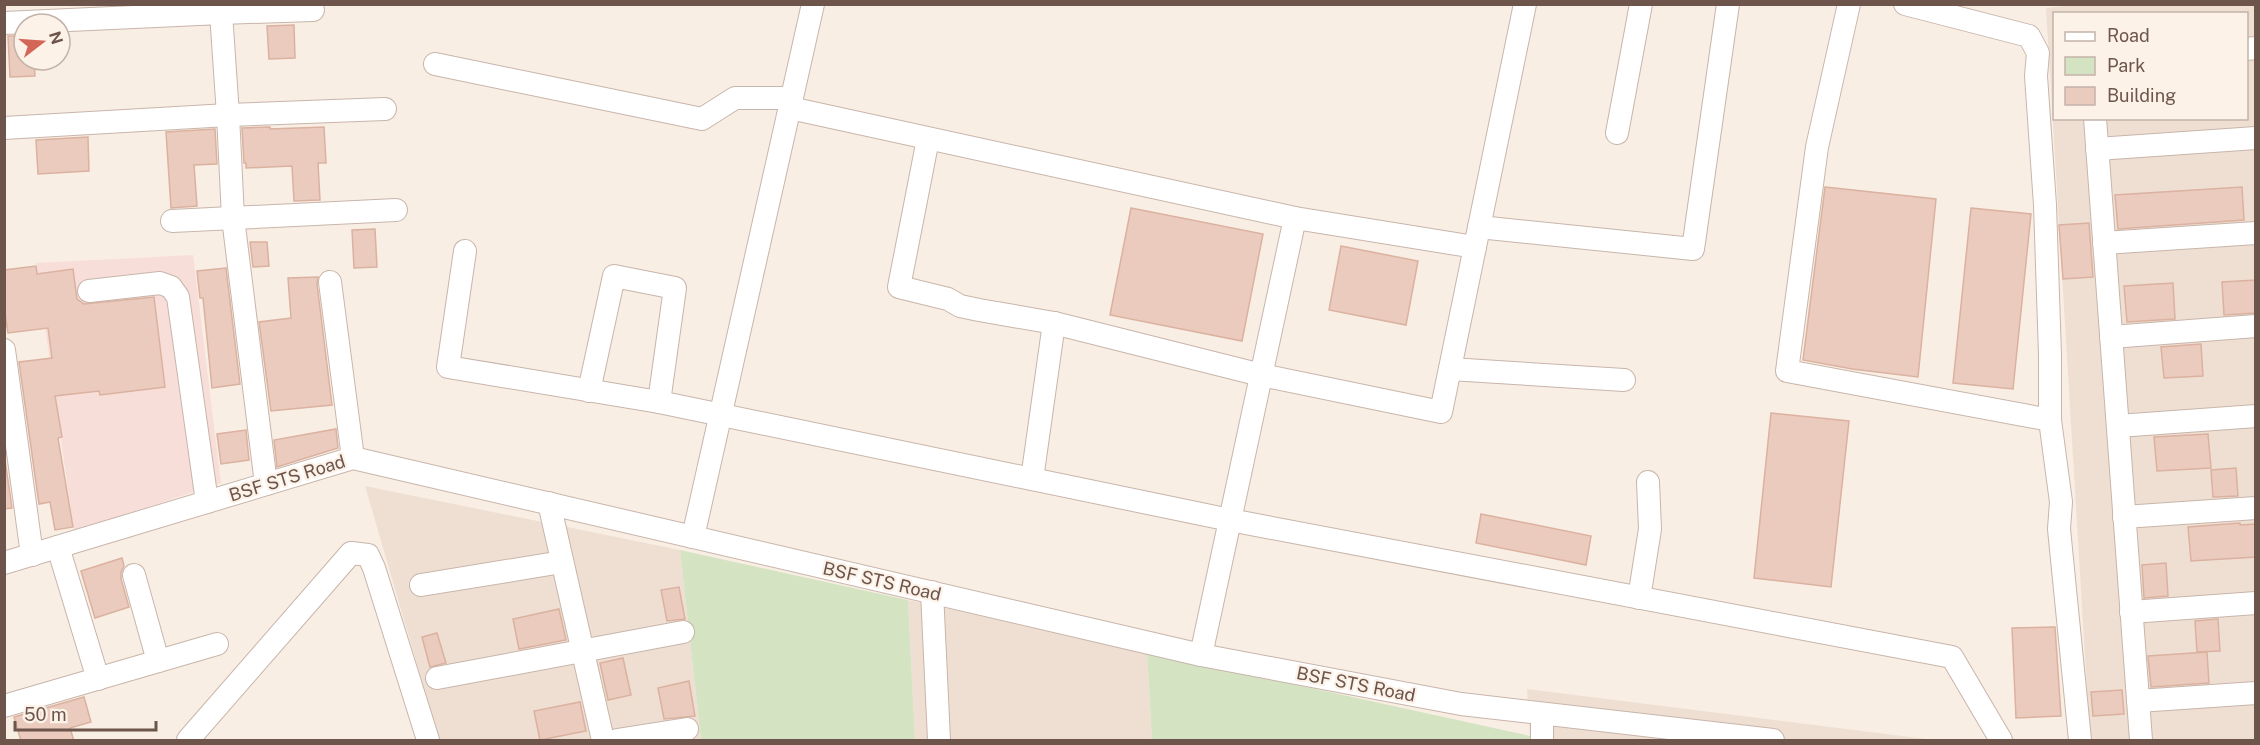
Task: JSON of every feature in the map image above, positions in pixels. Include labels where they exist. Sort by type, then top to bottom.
[{"type":"street","points":[[693,537],[813,4]]},
{"type":"street","points":[[928,139],[899,287],[948,299],[960,306],[1054,323],[1261,375],[1441,412],[1525,4]]},
{"type":"street","points":[[1617,133],[1641,4]]},
{"type":"street","points":[[435,64],[702,119],[735,98],[791,103],[928,139],[1295,218],[1477,237],[1693,249],[1728,4]]},
{"type":"street","points":[[1849,4],[1817,147],[1787,371],[2050,420]]},
{"type":"street","points":[[1905,4],[2029,36],[2038,53],[2036,76],[2045,205],[2050,420],[2061,502],[2059,529],[2080,741]]},
{"type":"street","points":[[4,23],[313,10]]},
{"type":"street","points":[[221,13],[233,218],[266,484]]},
{"type":"street","points":[[4,128],[228,115],[385,109]]},
{"type":"street","points":[[2095,120],[2141,741]]},
{"type":"street","points":[[2097,149],[2256,138]]},
{"type":"street","points":[[172,221],[396,210]]},
{"type":"street","points":[[1201,655],[1295,218]]},
{"type":"street","points":[[2104,243],[2256,232]]},
{"type":"street","points":[[465,251],[448,367],[659,402],[1230,520],[1952,657],[2001,741]]},
{"type":"street","points":[[589,391],[614,276],[675,288],[659,402]]},
{"type":"street","points":[[330,282],[353,458]]},
{"type":"street","points":[[89,291],[160,283],[171,287],[178,297],[207,502]]},
{"type":"street","points":[[1032,479],[1054,323]]},
{"type":"street","points":[[2111,337],[2256,326]]},
{"type":"street","points":[[4,350],[32,555]]},
{"type":"street","points":[[1450,369],[1624,380]]},
{"type":"street","points":[[2118,426],[2256,416]]},
{"type":"street","name":"BSF STS Road","points":[[4,563],[353,458],[1201,655],[1461,704],[1542,714],[1619,731],[1773,741]]},
{"type":"street","points":[[1639,598],[1650,529],[1648,482]]},
{"type":"street","points":[[549,503],[603,741]]},
{"type":"street","points":[[2124,517],[2256,508]]},
{"type":"street","points":[[58,547],[98,679]]},
{"type":"street","points":[[188,741],[351,552],[368,555],[374,568],[428,741]]},
{"type":"street","points":[[421,585],[562,562]]},
{"type":"street","points":[[134,575],[158,661]]},
{"type":"street","points":[[932,592],[939,741]]},
{"type":"street","points":[[2131,612],[2256,603]]},
{"type":"street","points":[[437,678],[582,649],[683,632]]},
{"type":"street","points":[[4,706],[217,644]]},
{"type":"street","points":[[2138,701],[2256,693]]},
{"type":"street","points":[[1542,714],[1542,741]]},
{"type":"street","points":[[617,741],[687,729]]},
{"type":"shaded area","points":[[2081,4],[2255,5],[2255,740],[2090,740],[2046,8]]},
{"type":"shaded area","points":[[193,255],[221,483],[74,531],[36,263]]},
{"type":"shaded area","points":[[365,486],[680,550],[701,740],[439,740]]},
{"type":"shaded area","points":[[908,600],[1147,652],[1152,740],[915,740]]},
{"type":"shaded area","points":[[1527,689],[1934,740],[1530,740]]},
{"type":"green space","points":[[680,550],[908,600],[915,740],[701,740]]},
{"type":"green space","points":[[1147,652],[1530,736],[1530,740],[1152,740]]},
{"type":"building","points":[[294,25],[295,58],[269,59],[267,26]]},
{"type":"building","points":[[8,36],[12,36],[12,72],[35,72],[35,76],[10,77]]},
{"type":"building","points":[[270,127],[270,129],[324,127],[326,163],[318,163],[320,200],[294,201],[292,166],[246,168],[242,128]]},
{"type":"building","points":[[215,129],[217,164],[194,165],[197,206],[171,208],[166,132]]},
{"type":"building","points":[[88,137],[89,171],[38,174],[36,140]]},
{"type":"building","points":[[1825,187],[1936,199],[1918,377],[1803,360]]},
{"type":"building","points":[[2242,187],[2244,220],[2118,229],[2115,195]]},
{"type":"building","points":[[1131,208],[1263,234],[1242,341],[1110,315]]},
{"type":"building","points":[[1971,208],[2031,214],[2013,389],[1953,383]]},
{"type":"building","points":[[2089,223],[2093,277],[2063,279],[2059,225]]},
{"type":"building","points":[[375,229],[377,267],[354,268],[352,230]]},
{"type":"building","points":[[250,242],[267,242],[269,266],[253,267]]},
{"type":"building","points":[[1341,246],[1418,261],[1406,325],[1329,310]]},
{"type":"building","points":[[36,266],[37,274],[73,269],[77,299],[84,304],[154,297],[165,387],[100,395],[99,391],[55,396],[62,437],[58,438],[73,527],[55,530],[50,502],[39,504],[19,362],[52,358],[48,328],[8,333],[4,307],[4,270]]},
{"type":"building","points":[[226,268],[240,384],[212,388],[203,298],[200,298],[197,271]]},
{"type":"building","points":[[318,277],[332,405],[271,411],[259,322],[291,318],[288,278]]},
{"type":"building","points":[[2256,280],[2256,313],[2224,315],[2222,282]]},
{"type":"building","points":[[2173,283],[2175,319],[2127,322],[2124,286]]},
{"type":"building","points":[[2201,344],[2203,376],[2164,378],[2161,347]]},
{"type":"building","points":[[1771,413],[1849,421],[1831,587],[1754,578]]},
{"type":"building","points":[[336,429],[338,448],[277,467],[274,440]]},
{"type":"building","points":[[246,430],[249,460],[221,464],[217,434]]},
{"type":"building","points":[[2208,434],[2211,468],[2157,471],[2154,437]]},
{"type":"building","points":[[4,453],[12,508],[4,509]]},
{"type":"building","points":[[2236,468],[2238,496],[2213,497],[2211,470]]},
{"type":"building","points":[[1481,514],[1591,536],[1586,565],[1476,543]]},
{"type":"building","points":[[2240,523],[2240,525],[2256,524],[2256,557],[2191,561],[2188,527]]},
{"type":"building","points":[[122,558],[124,566],[121,579],[129,607],[95,618],[81,571]]},
{"type":"building","points":[[2166,563],[2168,596],[2144,598],[2142,565]]},
{"type":"building","points":[[679,587],[685,619],[667,621],[661,590]]},
{"type":"building","points":[[559,609],[566,640],[519,649],[513,619]]},
{"type":"building","points":[[2218,619],[2220,651],[2197,652],[2195,621]]},
{"type":"building","points":[[2055,627],[2061,716],[2016,718],[2012,628]]},
{"type":"building","points":[[437,633],[446,663],[430,667],[422,637]]},
{"type":"building","points":[[2207,652],[2209,683],[2151,687],[2148,656]]},
{"type":"building","points":[[623,658],[631,695],[608,700],[600,663]]},
{"type":"building","points":[[689,681],[695,716],[664,719],[658,688]]},
{"type":"building","points":[[2122,690],[2124,714],[2093,716],[2091,692]]},
{"type":"building","points":[[84,697],[91,722],[70,728],[74,741],[21,741],[14,717]]},
{"type":"building","points":[[580,702],[586,731],[540,740],[534,711]]}]
